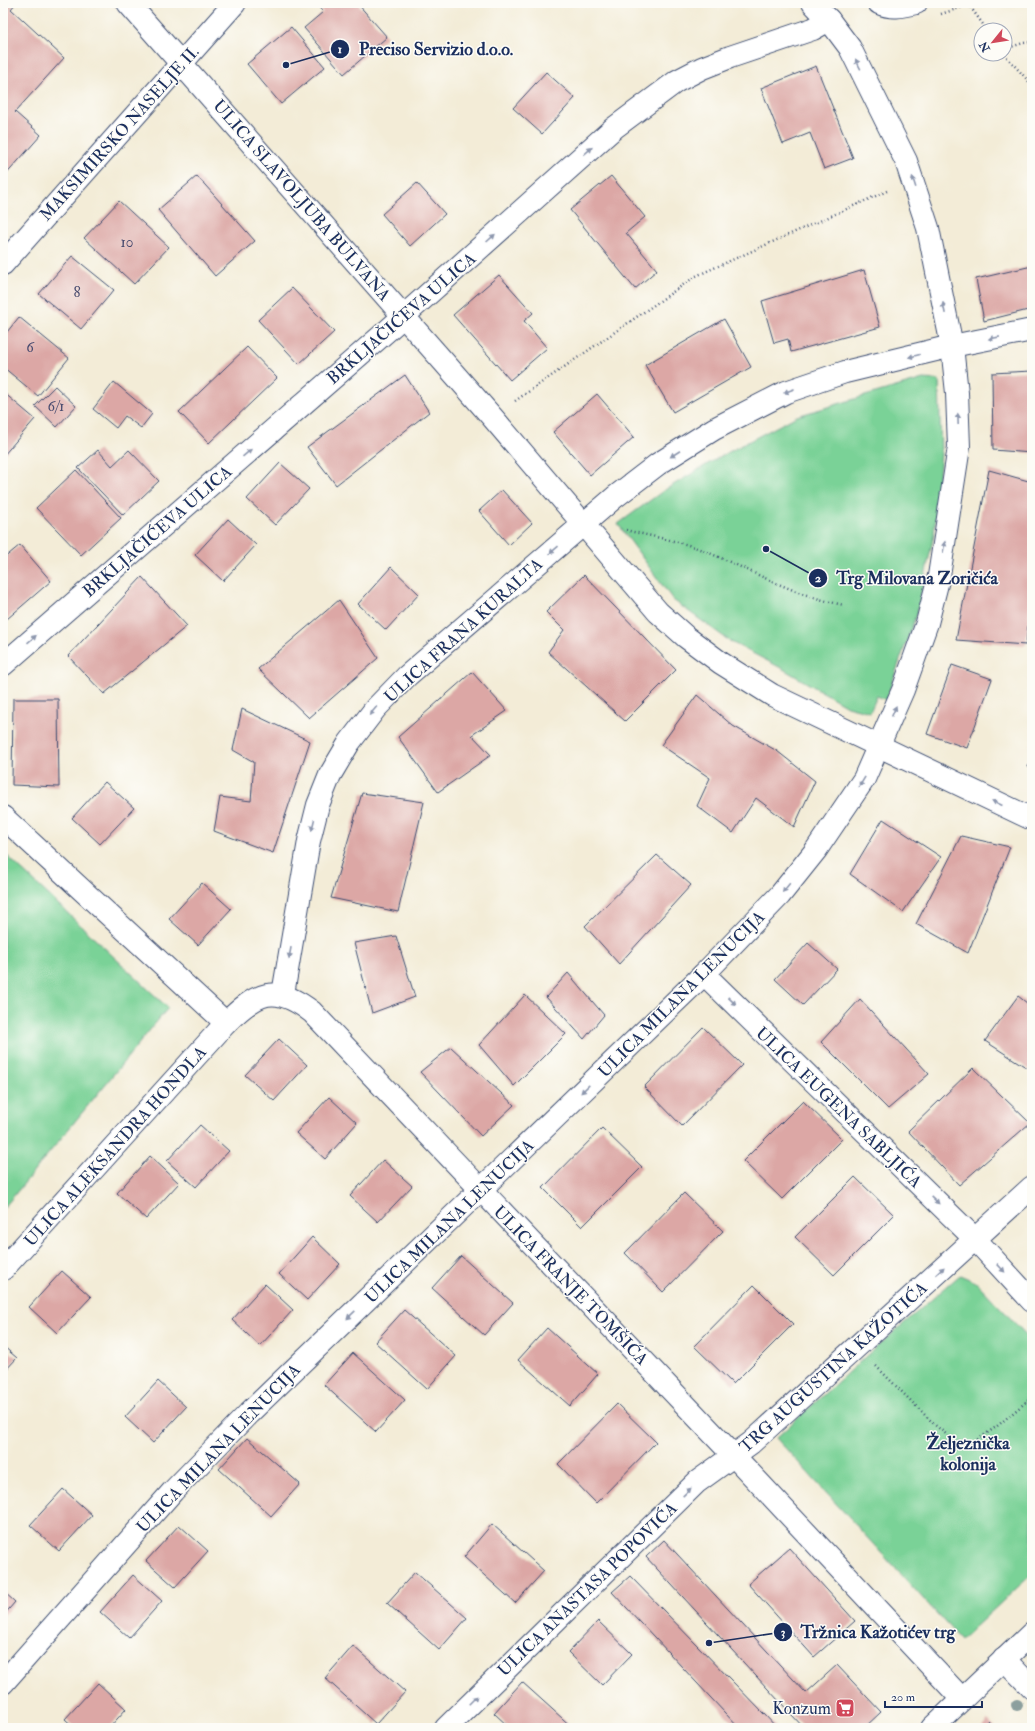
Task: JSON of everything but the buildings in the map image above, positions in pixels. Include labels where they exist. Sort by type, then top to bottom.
[{"type":"street","name":"ULICA SLAVOLJUBA BULVANA","points":[[128,3],[182,62],[493,418],[658,612],[686,637],[721,663],[772,695],[1032,819]]},
{"type":"street","name":"MAKSIMIRSKO NASELJE II.","points":[[3,264],[235,3]]},
{"type":"street","name":"ULICA MILANA LENUCIJA","points":[[3,1683],[173,1491],[249,1413],[704,974],[780,895],[816,850],[844,811],[864,779],[903,690],[927,623],[939,576],[960,447],[957,393],[952,346],[928,228],[914,180],[903,154],[850,48],[829,20],[813,3]]},
{"type":"street","points":[[879,3],[887,7],[900,7],[916,3]]},
{"type":"street","name":"BRKLJAČIĆEVA ULICA","points":[[3,665],[403,316],[614,128],[666,88],[702,68],[813,29],[829,20]]},
{"type":"street","name":"ULICA FRANA KURALTA","points":[[283,994],[309,841],[318,805],[330,775],[349,743],[374,710],[407,676],[615,497],[658,464],[714,429],[786,392],[845,372],[952,346],[1032,330]]},
{"type":"street","points":[[3,817],[226,1023],[244,1005],[256,998],[269,994],[283,994]]},
{"type":"street","name":"ULICA EUGENA SABLJIĆA","points":[[704,974],[975,1239]]},
{"type":"street","name":"ULICA FRANJE TOMŠIĆA","points":[[283,994],[297,1000],[312,1012],[480,1191],[734,1456]]},
{"type":"street","name":"ULICA ALEKSANDRA HONDLA","points":[[3,1269],[226,1023]]},
{"type":"street","name":"TRG AUGUSTINA KAŽOTIĆA","points":[[962,1699],[734,1456],[857,1347],[1032,1187]]},
{"type":"street","points":[[975,1239],[1032,1301]]},
{"type":"street","name":"ULICA ANASTASA POPOVIĆA","points":[[446,1728],[697,1482],[734,1456]]},
{"type":"street","points":[[932,1728],[1032,1633]]},
{"type":"street","points":[[1004,1659],[1032,1688]]},
{"type":"path","points":[[969,5],[988,3]]},
{"type":"path","points":[[1022,3],[1032,6]]},
{"type":"path","points":[[1013,47],[1032,42]]},
{"type":"path","points":[[1011,62],[1032,85]]},
{"type":"path","points":[[513,403],[696,276],[914,180]]},
{"type":"path","points":[[619,529],[696,547],[776,584],[823,601],[844,605]]},
{"type":"path","points":[[857,1347],[935,1425],[952,1439],[970,1443],[980,1438],[996,1427],[1032,1397]]},
{"type":"green space","points":[[923,379],[939,380],[941,454],[934,535],[917,612],[886,700],[877,696],[870,712],[847,706],[783,669],[731,642],[673,600],[618,524],[663,491],[721,456],[797,416]]},
{"type":"green space","points":[[3,852],[168,1008],[3,1209]]},
{"type":"green space","points":[[960,1275],[976,1282],[1032,1341],[1032,1574],[961,1640],[776,1438],[866,1356]]},
{"type":"place","name":"Preciso Servizio d.o.o.","points":[[286,65]]},
{"type":"place","name":"Trg Milovana Zoričića","points":[[766,549]]},
{"type":"place","name":"Tržnica Kažotićev trg","points":[[709,1643]]},
{"type":"place","name":"Konzum","points":[[845,1708]]},
{"type":"district","name":"Željeznička kolonija","points":[[968,1453]]}]
